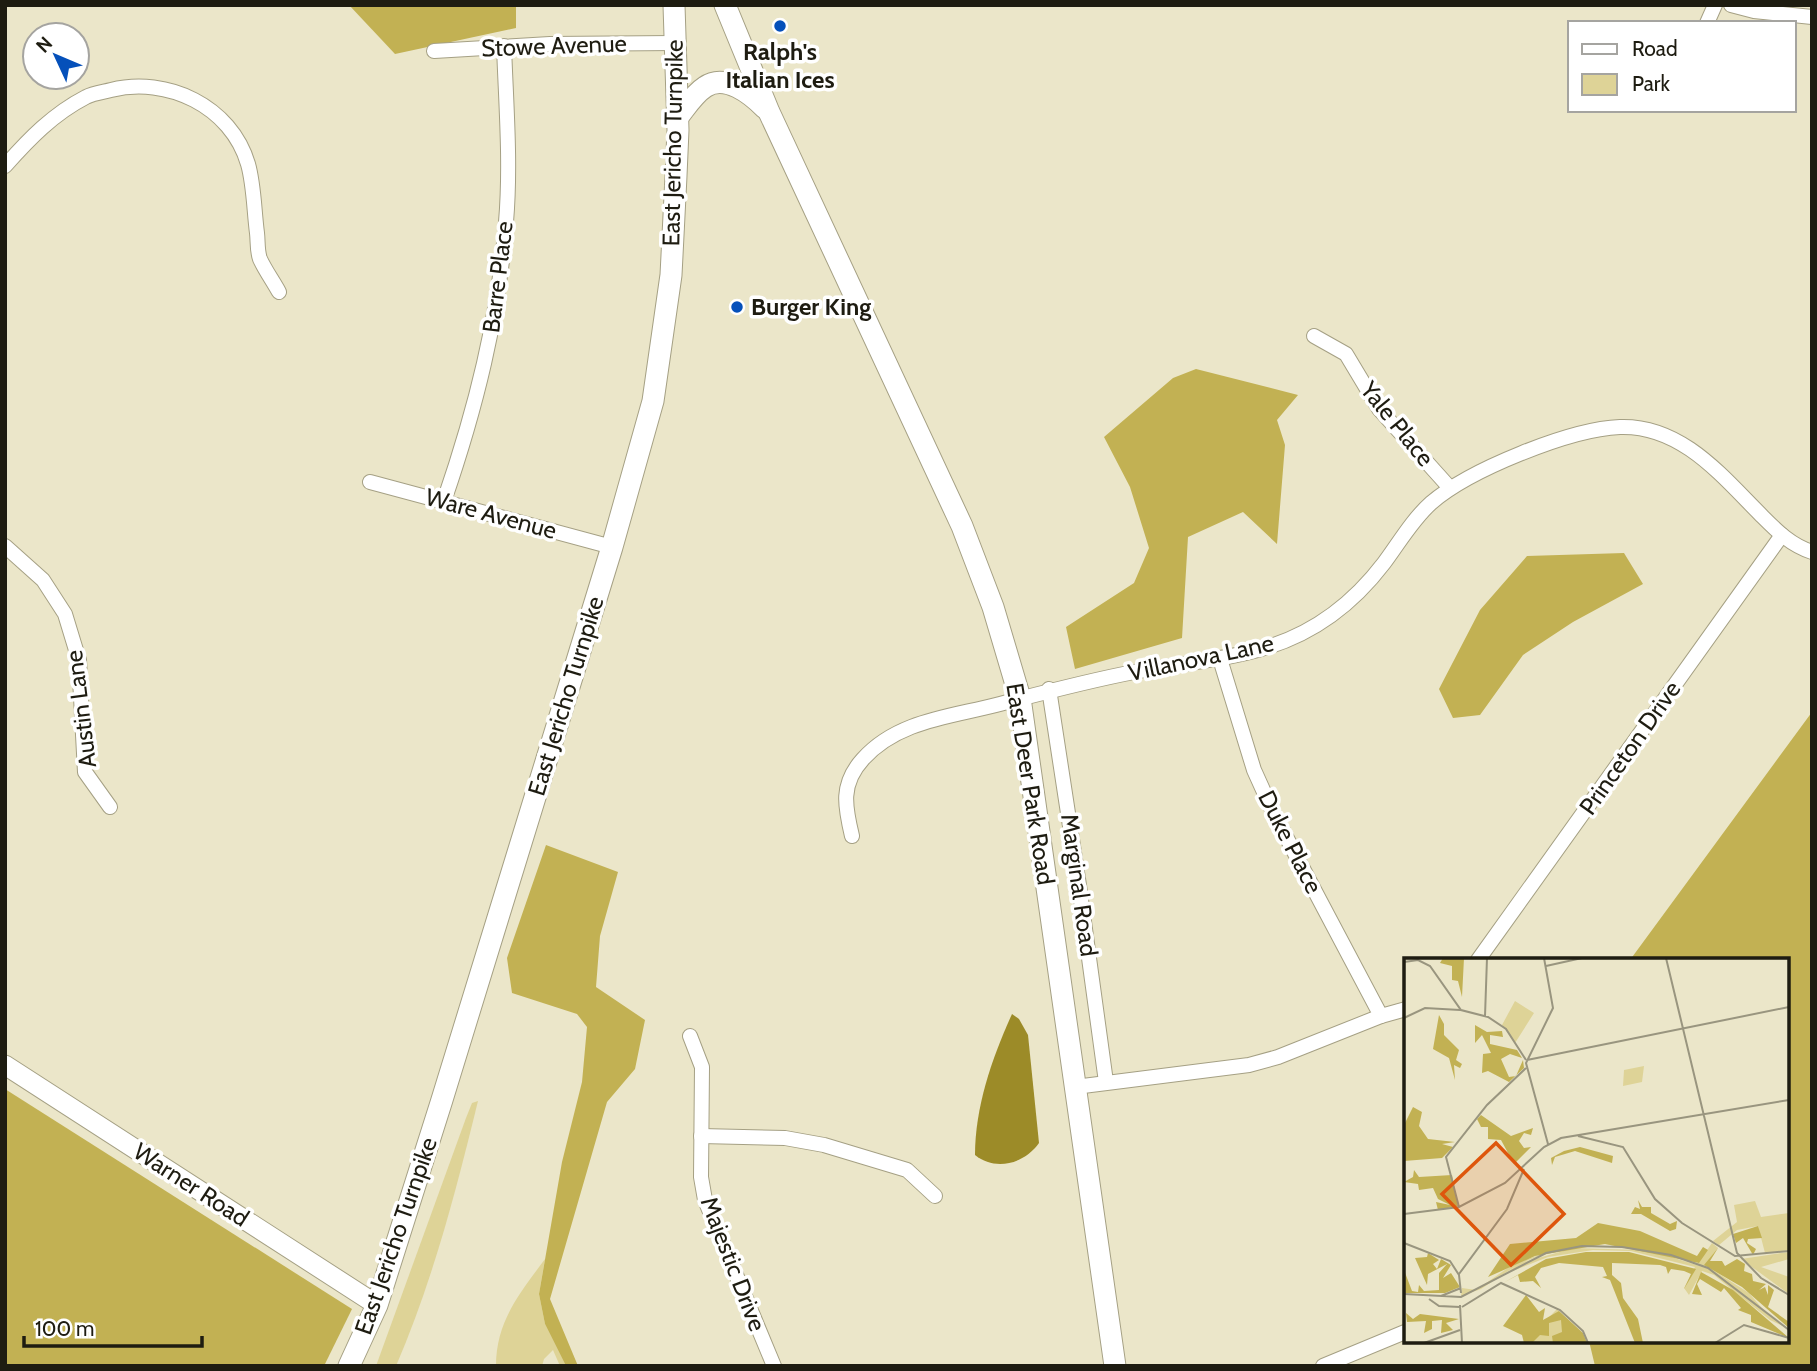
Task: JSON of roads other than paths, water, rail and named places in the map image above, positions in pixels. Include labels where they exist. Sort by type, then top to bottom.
[{"type":"main road","name":"East Jericho Turnpike","points":[[349,1366],[377,1305],[441,1103],[612,547],[653,401],[671,275],[678,117],[674,5]]},
{"type":"main road","name":"East Deer Park Road","points":[[725,5],[769,112],[962,526],[993,607],[1020,698],[1115,1366]]},
{"type":"main road","points":[[678,117],[706,86],[718,82],[745,92],[769,112]]},
{"type":"street","points":[[1731,5],[1754,11],[1812,17]]},
{"type":"street","name":"Stowe Avenue","points":[[434,51],[504,46],[675,43]]},
{"type":"street","name":"Barre Place","points":[[444,501],[477,398],[496,314],[506,219],[508,153],[504,46]]},
{"type":"street","points":[[5,166],[33,134],[88,95],[125,86],[156,86],[184,94],[209,108],[227,125],[239,142],[248,164],[259,257],[278,292]]},
{"type":"street","name":"Yale Place","points":[[1314,336],[1346,354],[1379,409],[1450,488]]},
{"type":"street","name":"Villanova Lane","points":[[852,836],[845,805],[846,791],[861,760],[883,740],[911,725],[1049,689],[1220,659],[1264,649],[1300,635],[1333,616],[1361,590],[1415,520],[1450,488],[1480,472],[1568,435],[1623,427],[1650,430],[1693,449],[1782,536],[1799,548],[1812,552]]},
{"type":"street","name":"Ware Avenue","points":[[370,482],[612,547]]},
{"type":"street","name":"Princeton Drive","points":[[1479,958],[1782,536]]},
{"type":"street","name":"Austin Lane","points":[[5,546],[43,580],[65,614],[79,660],[85,772],[110,807]]},
{"type":"street","name":"Duke Place","points":[[1220,659],[1254,770],[1381,1016]]},
{"type":"street","name":"Marginal Road","points":[[1049,689],[1106,1082]]},
{"type":"street","points":[[1075,1087],[1249,1065],[1278,1057],[1404,1010]]},
{"type":"street","name":"Majestic Drive","points":[[690,1035],[702,1067],[701,1177],[705,1200],[774,1366]]},
{"type":"street","name":"Warner Road","points":[[5,1065],[377,1305]]},
{"type":"street","points":[[701,1136],[785,1138],[824,1145],[907,1170],[935,1196]]},
{"type":"street","points":[[1322,1366],[1404,1332]]},
{"type":"place","name":"Ralph's Italian Ices","points":[[780,26]]},
{"type":"place","name":"Burger King","points":[[737,307]]}]
